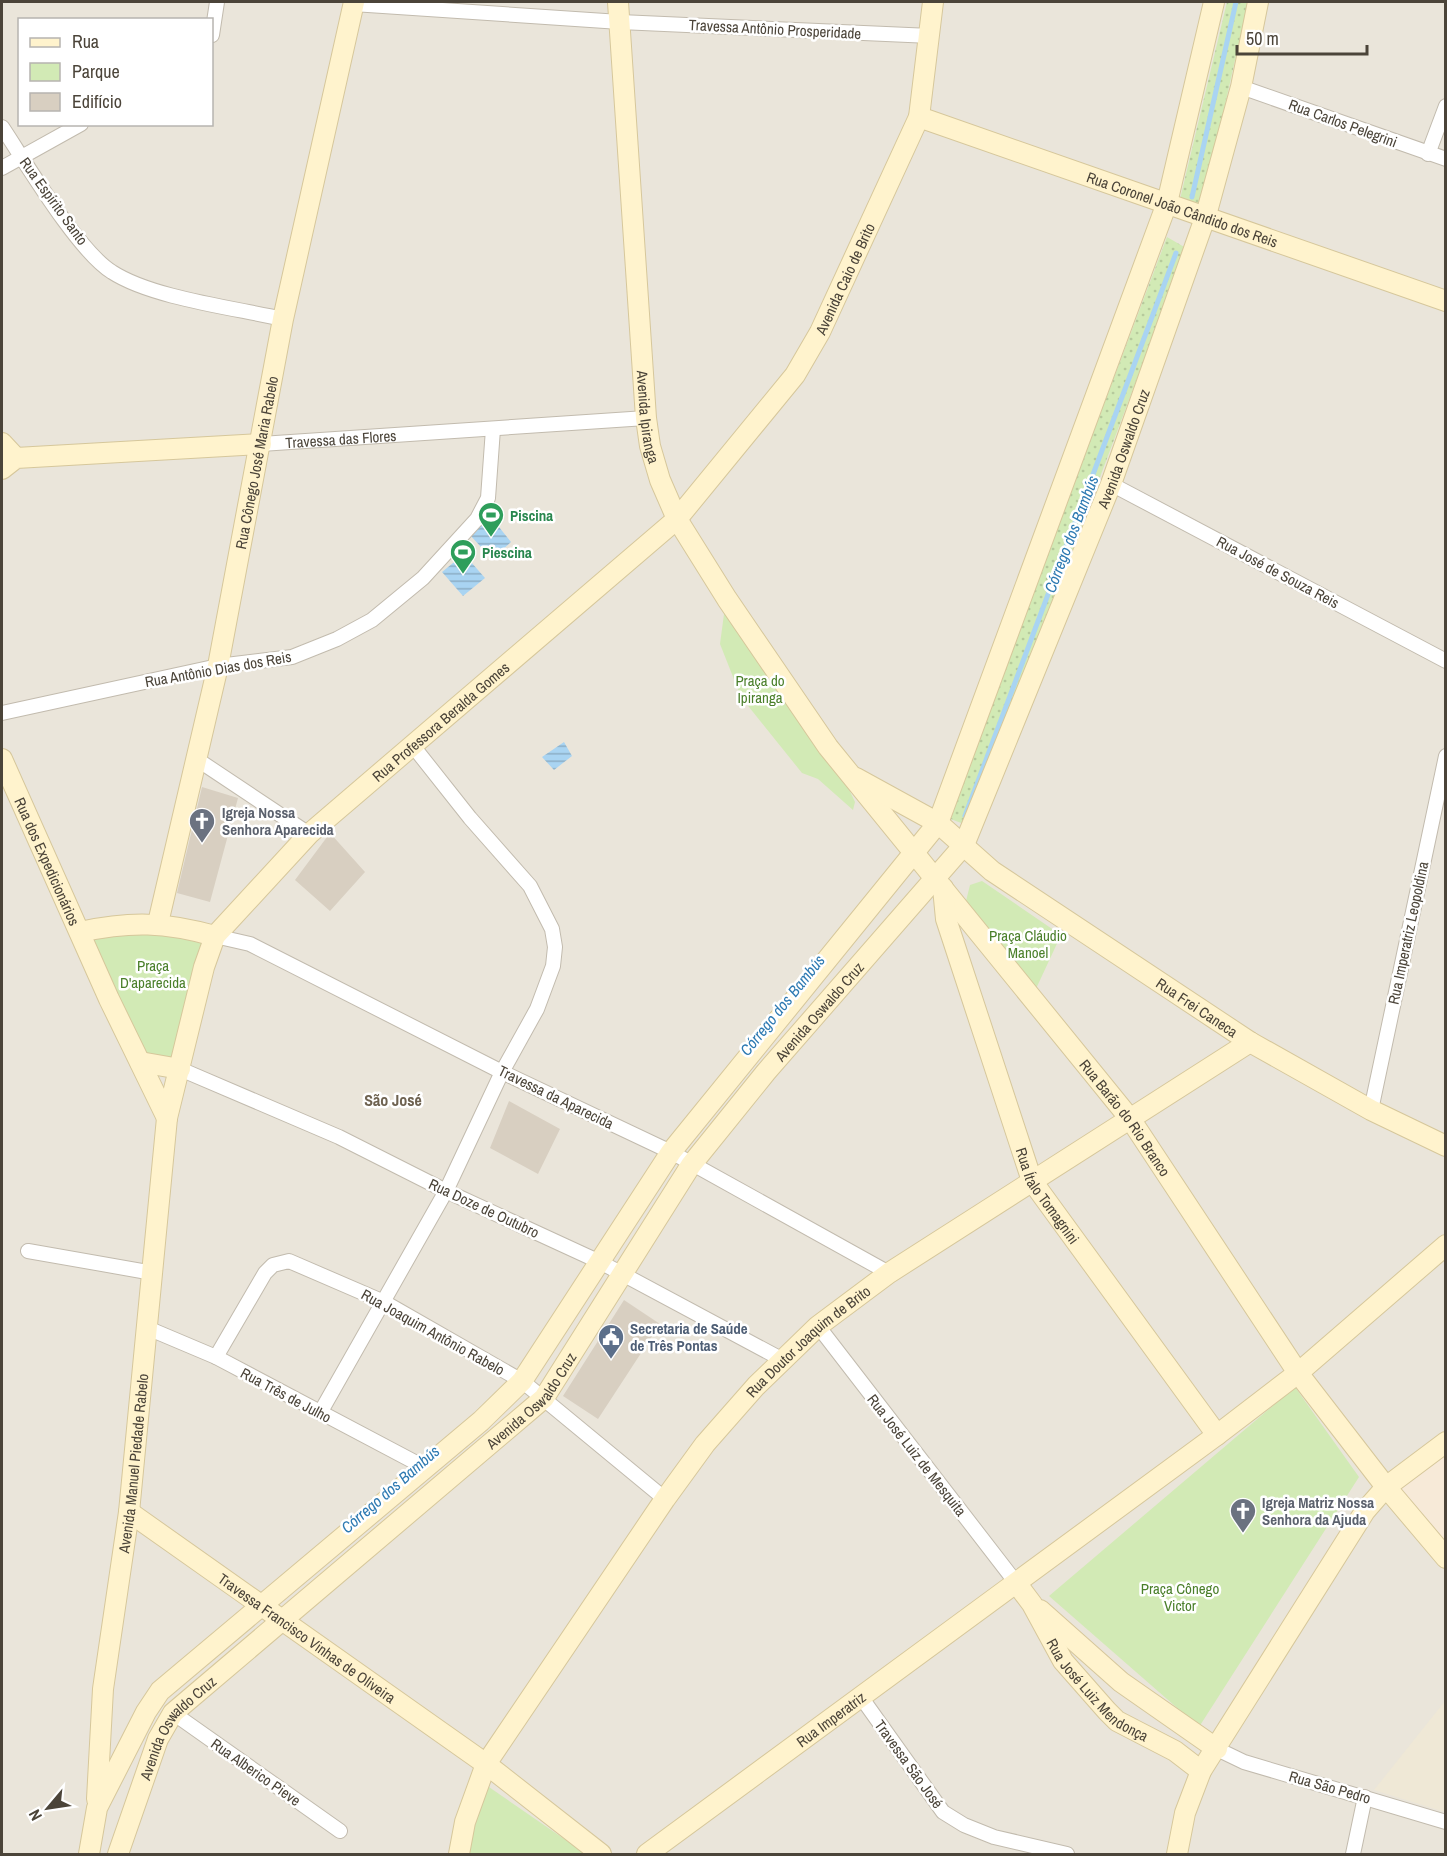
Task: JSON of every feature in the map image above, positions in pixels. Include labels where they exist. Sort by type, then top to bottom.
[{"type":"street","points":[[213,28],[217,2]]},
{"type":"street","name":"Avenida Ipiranga","points":[[618,2],[646,418],[650,446],[660,480],[677,519],[727,599],[849,774],[913,855],[939,882]]},
{"type":"street","name":"Avenida Caio de Brito","points":[[677,519],[795,375],[820,332],[919,117],[933,2]]},
{"type":"street","name":"Avenida Oswaldo Cruz","points":[[89,1854],[97,1808],[146,1712],[160,1690],[481,1421],[522,1381],[671,1152],[938,823],[1167,203],[1214,2]]},
{"type":"street","name":"Avenida Oswaldo Cruz","points":[[118,1854],[158,1739],[173,1713],[544,1398],[691,1165],[766,1072],[939,882],[964,845],[1111,484],[1206,215],[1241,87],[1258,2]]},
{"type":"street","name":"Travessa Antônio Prosperidade","points":[[353,3],[621,22],[930,36]]},
{"type":"street","name":"Rua Cônego José Maria Rabelo","points":[[158,923],[218,666],[283,319],[353,3]]},
{"type":"street","name":"Rua Carlos Pelegrini","points":[[1241,87],[1446,159]]},
{"type":"street","points":[[1428,153],[1446,106]]},
{"type":"street","name":"Rua Coronel João Cândido dos Reis","points":[[919,117],[1206,215],[1446,301]]},
{"type":"street","points":[[2,168],[77,126]]},
{"type":"street","name":"Rua Espírito Santo","points":[[2,127],[79,239],[109,271],[129,282],[157,291],[283,319]]},
{"type":"street","name":"Travessa das Flores","points":[[9,463],[646,418]]},
{"type":"street","name":"Rua Antônio Dias dos Reis","points":[[2,713],[218,666],[292,657],[337,639],[372,620],[423,578],[477,519],[488,498],[493,429]]},
{"type":"street","points":[[2,443],[9,463]]},
{"type":"street","name":"Rua José de Souza Reis","points":[[1111,484],[1446,661]]},
{"type":"street","name":"Rua Professora Beralda Gomes","points":[[215,936],[309,834],[677,519]]},
{"type":"street","points":[[320,1413],[446,1191],[502,1072],[537,1009],[553,966],[555,947],[552,929],[530,886],[470,818],[413,746]]},
{"type":"street","name":"Rua Imperatriz Leopoldina","points":[[1371,1110],[1446,756]]},
{"type":"street","points":[[195,758],[309,834]]},
{"type":"street","name":"Rua dos Expedicionários","points":[[2,759],[80,932]]},
{"type":"street","name":"Avenida Ipiranga","points":[[849,774],[938,823]]},
{"type":"street","name":"Rua Frei Caneca","points":[[938,823],[992,870],[1251,1042],[1371,1110],[1446,1146]]},
{"type":"street","name":"Rua Ítalo Tomagnini","points":[[939,882],[952,914],[1032,1181],[1217,1435]]},
{"type":"street","name":"Rua Barão do Rio Branco","points":[[952,914],[1131,1120],[1298,1373]]},
{"type":"street","points":[[158,923],[215,936],[204,967],[167,1118],[140,1062],[80,932],[117,924],[158,923]]},
{"type":"street","name":"Travessa da Aparecida","points":[[215,936],[250,945],[502,1072],[671,1152],[889,1273]]},
{"type":"street","name":"Rua Doutor Joaquim de Brito","points":[[459,1854],[465,1822],[486,1764],[664,1499],[705,1443],[783,1360],[818,1326],[889,1273],[1251,1042]]},
{"type":"street","points":[[140,1062],[180,1069]]},
{"type":"street","name":"Rua Doze de Outubro","points":[[180,1069],[339,1137],[446,1191],[600,1262],[783,1360]]},
{"type":"street","name":"Avenida Manuel Piedade Rabelo","points":[[97,1808],[103,1689],[129,1512],[145,1327],[153,1273],[155,1222],[167,1118]]},
{"type":"street","points":[[1017,1584],[1298,1373],[1446,1245]]},
{"type":"street","points":[[27,1251],[153,1273]]},
{"type":"street","name":"Rua Joaquim Antônio Rabelo","points":[[216,1357],[265,1273],[282,1261],[289,1261],[384,1302],[522,1381],[664,1499]]},
{"type":"street","name":"Rua José Luiz de Mesquita","points":[[818,1326],[1017,1584]]},
{"type":"street","name":"Rua Três de Julho","points":[[145,1327],[216,1357],[424,1467]]},
{"type":"street","points":[[1298,1373],[1386,1487],[1446,1558]]},
{"type":"street","points":[[1177,1854],[1185,1813],[1201,1771],[1365,1511],[1386,1487],[1446,1442]]},
{"type":"street","name":"Travessa Francisco Vinhas de Oliveira","points":[[129,1512],[264,1605],[281,1620],[486,1764],[601,1854]]},
{"type":"street","name":"Rua José Luiz Mendonça","points":[[1017,1584],[1032,1604],[1063,1661],[1117,1721],[1175,1751],[1201,1771]]},
{"type":"street","name":"Rua Imperatriz","points":[[647,1854],[1017,1584]]},
{"type":"street","points":[[1032,1604],[1121,1682],[1217,1749]]},
{"type":"street","name":"Travessa São José","points":[[861,1697],[943,1812],[964,1825],[994,1838],[1067,1854]]},
{"type":"street","name":"Rua Alberico Pieve","points":[[173,1713],[340,1831]]},
{"type":"street","name":"Rua São Pedro","points":[[1217,1749],[1244,1762],[1446,1822]]},
{"type":"street","points":[[1353,1854],[1365,1797]]},
{"type":"shaded area","points":[[2,2],[1445,2],[1445,1854],[2,1854]]},
{"type":"shaded area","points":[[1445,1456],[1445,1542],[1400,1489]]},
{"type":"shaded area","points":[[1445,1701],[1445,1812],[1374,1790]]},
{"type":"green space","points":[[1227,2],[1248,2],[1202,208],[1180,199]]},
{"type":"green space","points":[[1167,237],[1186,248],[969,826],[948,818]]},
{"type":"green space","name":"Praça do Ipiranga","points":[[726,599],[846,783],[855,802],[853,810],[818,779],[802,773],[741,697],[720,644]]},
{"type":"green space","name":"Praça Cláudio Manoel","points":[[982,881],[1061,935],[1034,993],[965,905],[970,885]]},
{"type":"green space","name":"Praça D'aparecida","points":[[116,930],[207,939],[175,1060],[144,1056],[90,938]]},
{"type":"green space","name":"Praça Cônego Victor","points":[[1295,1387],[1359,1477],[1199,1727],[1049,1596]]},
{"type":"green space","points":[[486,1785],[586,1854],[462,1854]]},
{"type":"water","name":"Piscina","points":[[487,512],[511,542],[492,559],[470,535]]},
{"type":"water","name":"Piescina","points":[[464,554],[485,578],[463,596],[442,572]]},
{"type":"water","points":[[564,742],[572,756],[554,770],[542,757]]},
{"type":"building","name":"Igreja Nossa Senhora Aparecida","points":[[202,787],[238,798],[210,902],[177,893]]},
{"type":"building","points":[[330,833],[365,872],[330,911],[295,880]]},
{"type":"building","points":[[509,1101],[560,1129],[538,1174],[490,1148]]},
{"type":"building","name":"Secretaria de Saúde de Três Pontas","points":[[624,1300],[660,1324],[598,1419],[563,1396]]},
{"type":"waterway","name":"Córrego dos Bambús","points":[[1192,197],[1236,2]]},
{"type":"waterway","name":"Córrego dos Bambús","points":[[965,816],[1176,253]]},
{"type":"place","name":"Piscina","points":[[491,538]]},
{"type":"place","name":"Piescina","points":[[463,575]]},
{"type":"place","name":"Igreja Nossa Senhora Aparecida","points":[[202,844]]},
{"type":"place","name":"Secretaria de Saúde de Três Pontas","points":[[611,1360]]},
{"type":"place","name":"Igreja Matriz Nossa Senhora da Ajuda","points":[[1243,1534]]},
{"type":"district","name":"São José","points":[[393,1100]]}]
